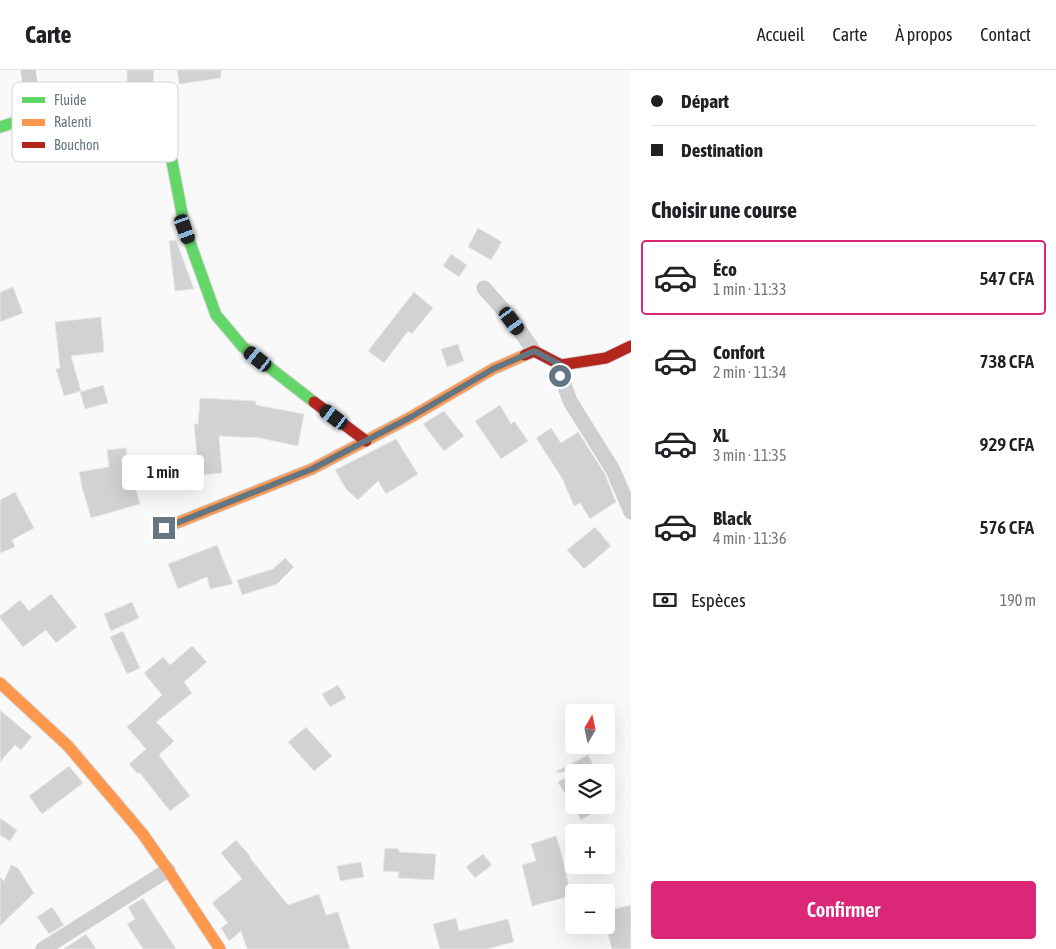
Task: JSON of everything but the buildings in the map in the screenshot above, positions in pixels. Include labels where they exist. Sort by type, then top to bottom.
[{"type":"street","points":[[0,127],[12,123]]},
{"type":"street","points":[[172,162],[185,229],[216,315],[243,347],[366,440]]},
{"type":"street","points":[[484,288],[534,351],[561,365],[606,358],[631,346]]},
{"type":"street","points":[[164,528],[312,469],[411,417],[493,369],[534,351]]},
{"type":"street","points":[[561,365],[560,376],[570,401],[613,470],[631,512]]},
{"type":"street","points":[[0,683],[68,746],[142,834],[220,949]]},
{"type":"street","points":[[43,949],[168,870]]},
{"type":"traffic: fast","points":[[0,127],[12,123]]},
{"type":"traffic: fast","points":[[172,162],[185,229],[216,315],[243,347],[314,402]]},
{"type":"traffic: slow","points":[[164,528],[312,469],[411,417],[493,369],[525,355]]},
{"type":"traffic: slow","points":[[0,683],[68,746],[142,833],[220,949]]},
{"type":"traffic: jam","points":[[525,355],[534,351],[561,365],[606,358],[631,346]]},
{"type":"traffic: jam","points":[[314,402],[366,441]]},
{"type":"route","points":[[164,528],[312,469],[411,417],[493,369],[534,351],[561,365],[560,376]]}]
